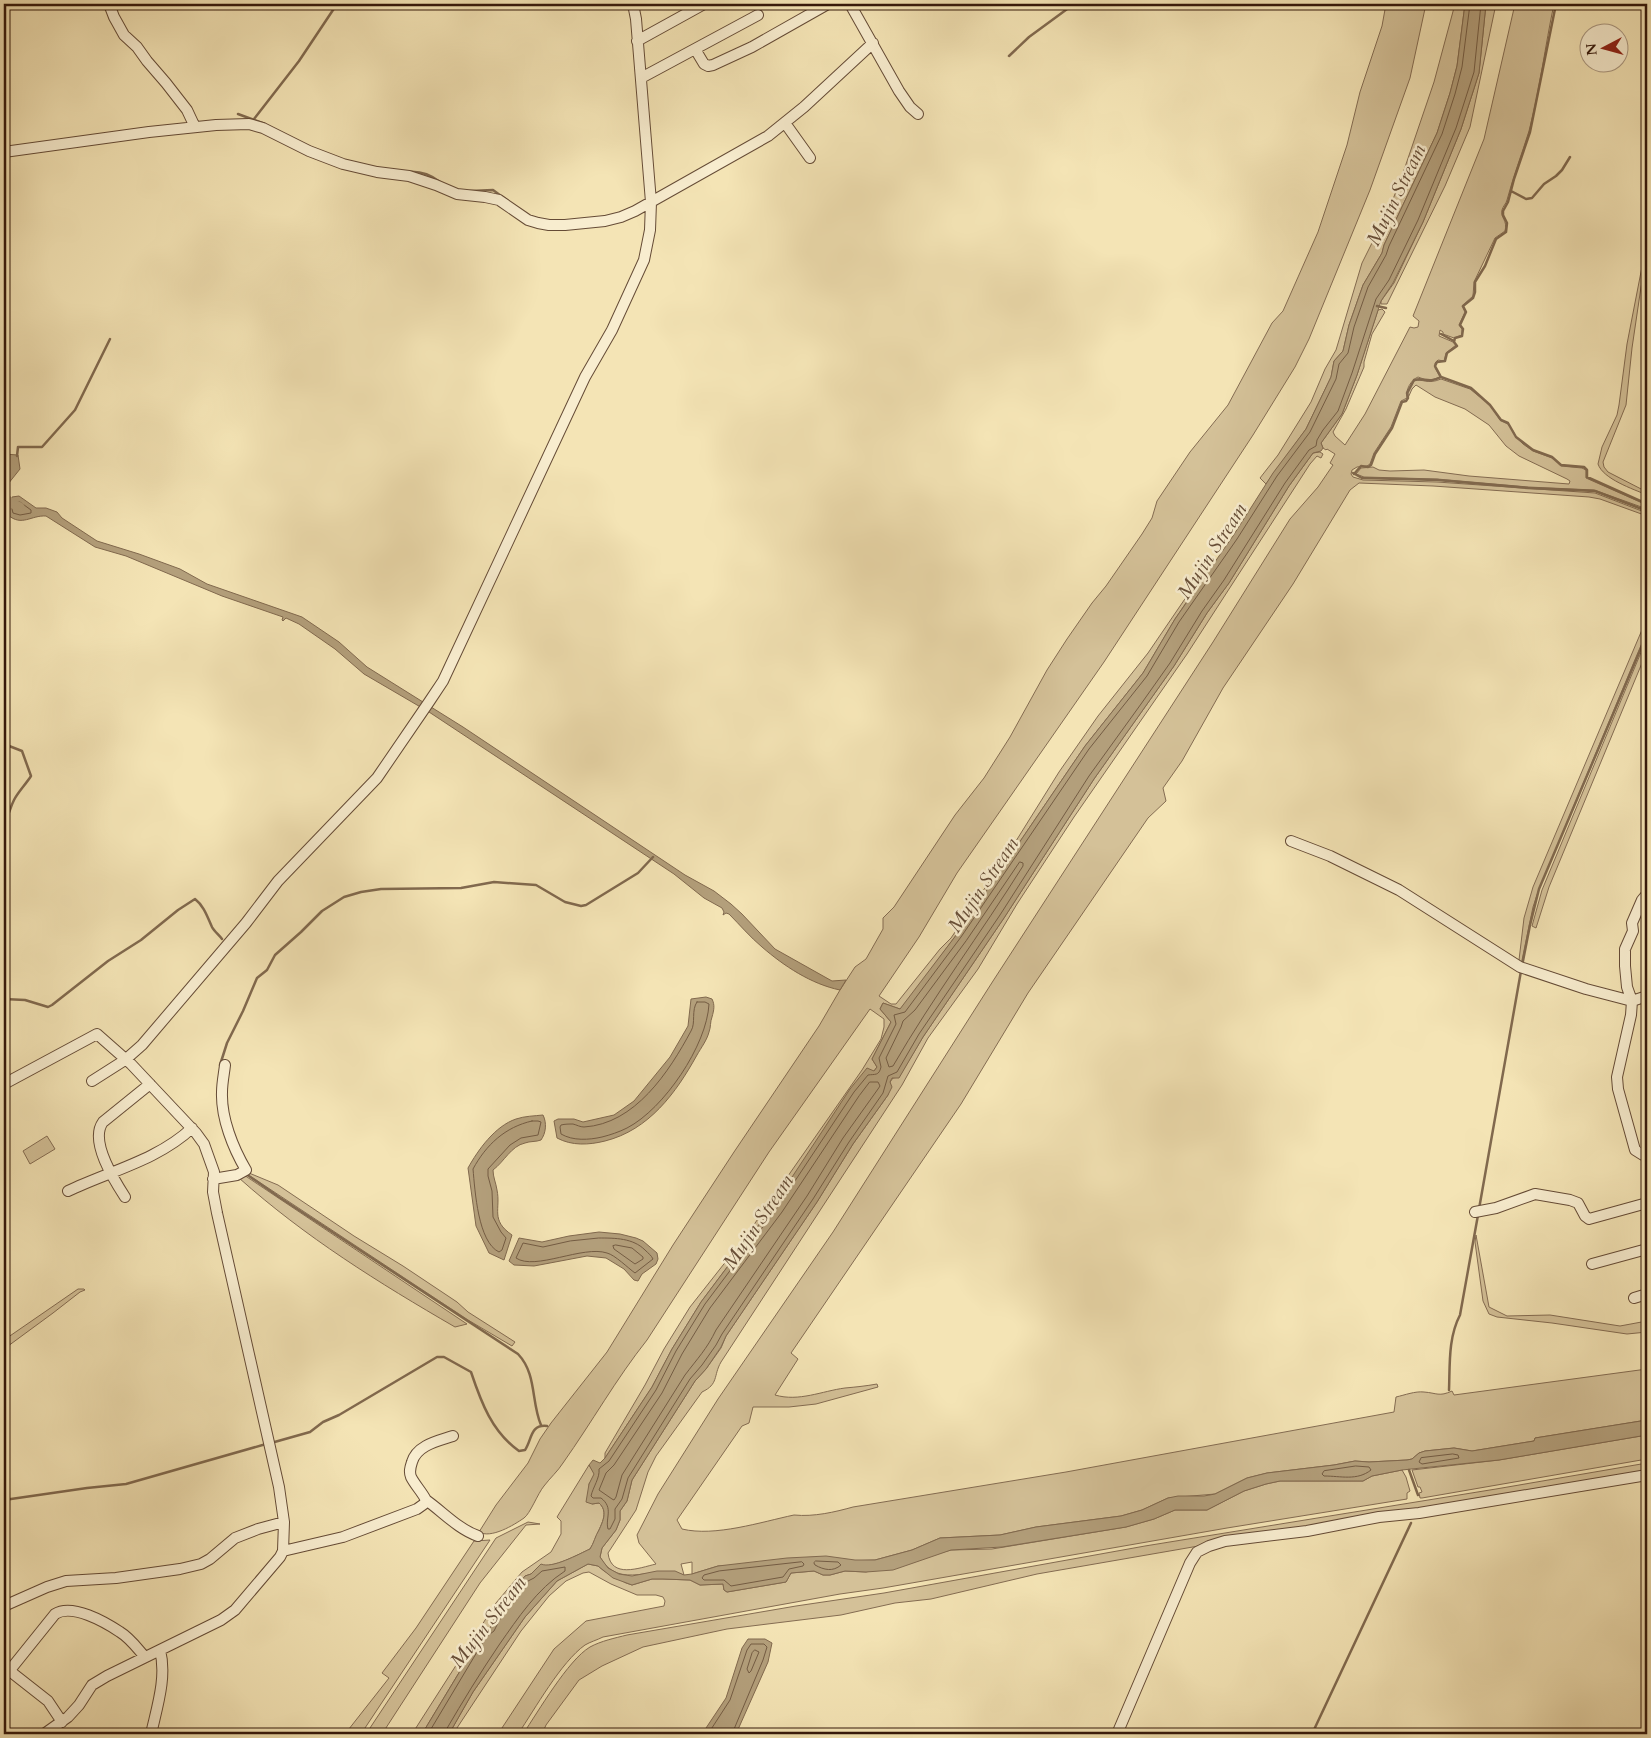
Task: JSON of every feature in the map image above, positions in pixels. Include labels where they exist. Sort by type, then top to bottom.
[{"type":"street","points":[[109,4],[124,35],[137,47],[146,61],[166,83],[186,110],[195,127]]},
{"type":"street","points":[[92,1080],[125,1060],[142,1045],[246,923],[278,881],[377,778],[443,681],[586,377],[631,292],[644,260],[650,230],[651,202],[638,41],[633,4]]},
{"type":"street","points":[[638,41],[704,4]]},
{"type":"street","points":[[695,49],[704,64],[708,66],[713,65],[752,47],[828,4]]},
{"type":"street","points":[[850,4],[899,91],[910,107],[918,114]]},
{"type":"street","points":[[641,78],[758,15]]},
{"type":"street","points":[[4,152],[139,133],[249,124],[263,128],[309,151],[344,164],[377,172],[409,176],[436,184],[457,194],[499,200],[528,220],[549,225],[605,221],[620,217],[651,202],[768,136],[785,123],[873,42]]},
{"type":"street","points":[[785,123],[810,158]]},
{"type":"street","points":[[1290,841],[1330,856],[1399,890],[1523,968],[1586,989],[1632,1001],[1647,996]]},
{"type":"street","points":[[1647,894],[1642,900],[1632,923],[1633,931],[1625,949],[1627,987],[1632,1001],[1631,1015],[1617,1077],[1618,1089],[1635,1150],[1643,1155],[1647,1154]]},
{"type":"street","points":[[4,1084],[97,1034],[150,1084],[192,1128],[204,1144],[214,1172],[212,1192],[270,1444],[284,1522],[283,1551],[280,1557],[235,1610],[221,1620],[92,1685],[68,1718],[44,1734]]},
{"type":"street","points":[[213,1179],[223,1178],[246,1170],[231,1139],[222,1106],[225,1065]]},
{"type":"street","points":[[125,1197],[111,1174],[100,1146],[100,1127],[103,1122],[150,1084]]},
{"type":"street","points":[[68,1191],[111,1174],[169,1147],[192,1128]]},
{"type":"street","points":[[1479,1212],[1536,1194],[1578,1203],[1585,1216],[1589,1219],[1647,1203]]},
{"type":"street","points":[[1592,1264],[1647,1249]]},
{"type":"street","points":[[1634,1298],[1647,1294]]},
{"type":"street","points":[[453,1436],[429,1444],[418,1451],[413,1459],[410,1471],[412,1478],[426,1500],[468,1533],[478,1536]]},
{"type":"street","points":[[1116,1734],[1190,1563],[1197,1552],[1209,1546],[1647,1475]]},
{"type":"street","points":[[283,1551],[343,1538],[360,1532],[417,1509],[426,1500]]},
{"type":"street","points":[[4,1606],[47,1587],[66,1581],[116,1578],[180,1569],[201,1564],[235,1538],[284,1522]]},
{"type":"street","points":[[62,1722],[48,1701],[7,1668],[55,1614],[66,1610],[81,1612],[120,1632],[145,1657]]},
{"type":"street","points":[[151,1734],[162,1678],[163,1660],[160,1650]]},
{"type":"shaded area","points":[[1386,4],[1426,4],[1410,78],[1370,190],[1309,339],[1295,367],[1253,435],[1104,662],[957,873],[919,937],[879,996],[891,1004],[896,1004],[951,938],[1006,857],[1059,772],[1098,716],[1148,653],[1206,568],[1209,569],[1175,619],[1143,673],[1085,746],[957,934],[906,1003],[900,1009],[883,1003],[880,1009],[891,1022],[872,1059],[877,1067],[701,1302],[672,1349],[652,1387],[605,1458],[605,1453],[690,1307],[746,1236],[862,1070],[881,1039],[884,1019],[870,1009],[769,1152],[647,1340],[561,1466],[542,1489],[526,1516],[502,1530],[490,1534],[479,1532],[496,1505],[528,1463],[540,1439],[551,1423],[607,1352],[673,1245],[819,1026],[855,967],[866,959],[883,929],[883,918],[894,907],[955,815],[984,778],[1067,639],[1152,518],[1157,501],[1190,452],[1228,405],[1272,323],[1283,311],[1318,232],[1347,145],[1360,92],[1382,26]]},
{"type":"shaded area","points":[[1455,4],[1465,4],[1457,66],[1437,133],[1384,245],[1382,253],[1363,285],[1349,325],[1343,351],[1334,361],[1331,377],[1306,429],[1266,484],[1260,478],[1278,455],[1311,402],[1325,369],[1336,350],[1362,263],[1390,207],[1403,173],[1434,82]]},
{"type":"shaded area","points":[[1486,4],[1496,4],[1470,127],[1445,186],[1387,304],[1381,304],[1381,301],[1394,283],[1423,222],[1461,129],[1479,73]]},
{"type":"shaded area","points":[[1515,4],[1554,4],[1529,131],[1507,201],[1502,210],[1506,224],[1505,231],[1495,238],[1474,282],[1473,296],[1462,306],[1465,312],[1459,325],[1462,329],[1462,335],[1454,338],[1443,334],[1440,330],[1439,336],[1456,345],[1446,353],[1444,361],[1438,360],[1435,363],[1435,368],[1440,377],[1429,381],[1418,377],[1413,380],[1408,389],[1407,398],[1401,401],[1391,427],[1374,453],[1370,464],[1357,467],[1352,470],[1351,474],[1353,477],[1363,480],[1437,482],[1595,493],[1647,513],[1647,516],[1600,499],[1589,497],[1433,486],[1359,483],[1350,490],[1293,584],[1223,688],[1182,761],[1163,788],[1166,801],[1148,818],[1028,993],[961,1104],[791,1353],[798,1359],[775,1395],[802,1397],[845,1388],[877,1384],[878,1387],[816,1404],[789,1407],[753,1407],[749,1423],[742,1426],[677,1520],[682,1529],[709,1531],[753,1525],[794,1515],[824,1514],[853,1507],[1066,1472],[1394,1412],[1396,1397],[1417,1392],[1441,1394],[1452,1391],[1454,1395],[1647,1369],[1647,1420],[1535,1438],[1534,1441],[1472,1451],[1454,1448],[1425,1451],[1407,1460],[1355,1461],[1267,1473],[1247,1478],[1215,1494],[1168,1498],[1142,1510],[1121,1516],[1036,1527],[1000,1535],[940,1538],[912,1550],[875,1560],[718,1566],[692,1574],[692,1562],[681,1564],[684,1575],[673,1572],[638,1575],[617,1573],[608,1567],[600,1557],[602,1548],[616,1530],[620,1520],[620,1511],[627,1501],[632,1480],[695,1381],[721,1348],[726,1336],[817,1202],[853,1144],[888,1095],[890,1082],[893,1078],[899,1077],[923,1037],[1004,918],[1094,779],[1174,666],[1207,613],[1229,583],[1289,486],[1313,453],[1320,452],[1323,454],[1321,458],[1317,456],[1310,464],[1187,654],[1074,817],[1017,904],[978,969],[928,1038],[902,1085],[721,1362],[713,1383],[702,1392],[656,1456],[648,1472],[636,1510],[608,1553],[610,1561],[620,1569],[627,1570],[656,1564],[639,1543],[637,1535],[658,1494],[718,1399],[833,1232],[1213,642],[1290,519],[1318,487],[1333,465],[1330,463],[1335,454],[1323,448],[1321,443],[1342,414],[1378,310],[1382,309],[1385,312],[1372,334],[1364,367],[1346,409],[1333,432],[1345,445],[1365,414],[1410,327],[1418,327],[1419,321],[1413,316],[1484,139]]},
{"type":"shaded area","points":[[1647,241],[1647,260],[1632,348],[1626,405],[1603,462],[1608,472],[1647,492],[1647,495],[1612,479],[1598,464],[1602,447],[1617,415],[1627,344]]},
{"type":"shaded area","points":[[1441,379],[1470,389],[1490,405],[1500,420],[1508,424],[1516,437],[1533,451],[1555,459],[1561,466],[1586,470],[1586,478],[1647,505],[1647,509],[1594,490],[1528,487],[1437,479],[1364,477],[1356,474],[1361,468],[1373,467],[1379,470],[1390,471],[1424,470],[1469,476],[1569,484],[1570,481],[1567,479],[1519,456],[1506,446],[1489,425],[1465,409],[1435,397],[1416,385],[1408,398],[1408,393],[1414,381]]},
{"type":"shaded area","points":[[1647,618],[1647,631],[1539,889],[1533,907],[1521,965],[1519,960],[1524,918],[1533,887]]},
{"type":"shaded area","points":[[1647,638],[1647,651],[1549,887],[1536,928],[1532,926],[1542,890]]},
{"type":"shaded area","points":[[47,1136],[55,1149],[30,1164],[23,1151]]},
{"type":"shaded area","points":[[249,1173],[278,1185],[403,1266],[457,1302],[468,1312],[515,1342],[512,1346],[468,1320],[250,1176]]},
{"type":"shaded area","points":[[244,1175],[467,1324],[455,1327],[343,1258],[264,1200],[239,1178]]},
{"type":"shaded area","points":[[1476,1235],[1489,1307],[1507,1316],[1550,1315],[1620,1326],[1647,1321],[1647,1332],[1627,1334],[1497,1317],[1489,1314],[1483,1301],[1475,1242]]},
{"type":"shaded area","points":[[78,1289],[85,1290],[4,1349],[4,1340]]},
{"type":"shaded area","points":[[1647,1435],[1647,1459],[1422,1498],[1420,1498],[1419,1493],[1422,1492],[1420,1487],[1418,1487],[1412,1470],[1499,1460]]},
{"type":"shaded area","points":[[1647,1463],[1647,1473],[1210,1544],[1037,1574],[931,1599],[895,1603],[841,1615],[727,1629],[643,1647],[602,1666],[579,1680],[546,1725],[542,1734],[523,1734],[563,1674],[581,1654],[599,1643],[627,1635],[884,1593],[1145,1546]]},
{"type":"shaded area","points":[[589,1465],[595,1474],[589,1484],[592,1504],[599,1503],[604,1513],[602,1523],[590,1549],[552,1565],[541,1565],[531,1574],[525,1576],[500,1607],[490,1628],[483,1633],[422,1734],[412,1734],[496,1603],[522,1572],[551,1552],[561,1534],[561,1521],[557,1517]]},
{"type":"shaded area","points":[[1402,1470],[1410,1491],[1407,1493],[1407,1499],[840,1594],[603,1637],[585,1645],[567,1663],[549,1686],[518,1734],[498,1734],[554,1649],[586,1621],[664,1606],[665,1601],[663,1597],[637,1595],[589,1572],[583,1573],[566,1581],[549,1596],[521,1631],[453,1734],[449,1734],[473,1692],[525,1617],[557,1581],[588,1564],[598,1566],[632,1585],[652,1579],[690,1580],[700,1585],[723,1584],[724,1590],[727,1592],[786,1582],[791,1573],[814,1571],[823,1575],[830,1575],[845,1571],[866,1572],[951,1550],[992,1549],[1126,1527],[1154,1519],[1175,1510],[1207,1510],[1244,1491],[1280,1481],[1363,1481],[1372,1476]]},
{"type":"shaded area","points":[[528,1522],[540,1524],[526,1525],[480,1583],[382,1734],[366,1734],[496,1538]]},
{"type":"shaded area","points":[[490,1540],[361,1734],[345,1734],[389,1678],[382,1673],[416,1628],[474,1541]]},
{"type":"water","points":[[1465,4],[1486,4],[1479,73],[1461,129],[1423,222],[1393,283],[1381,301],[1342,414],[1321,443],[1323,448],[1321,451],[1313,453],[1289,486],[1229,583],[1207,613],[1174,666],[1094,779],[1004,918],[923,1037],[899,1078],[892,1078],[890,1082],[892,1087],[888,1095],[853,1144],[817,1202],[726,1336],[721,1347],[695,1381],[632,1480],[627,1501],[620,1511],[620,1520],[616,1530],[602,1548],[600,1557],[608,1568],[619,1574],[632,1576],[657,1571],[675,1571],[684,1575],[718,1566],[787,1558],[826,1556],[855,1560],[875,1560],[912,1550],[940,1538],[1000,1535],[1036,1527],[1121,1516],[1142,1510],[1168,1498],[1215,1494],[1247,1478],[1267,1473],[1355,1461],[1407,1460],[1425,1451],[1454,1448],[1472,1451],[1534,1441],[1535,1438],[1647,1420],[1647,1435],[1499,1460],[1402,1470],[1372,1476],[1363,1481],[1280,1481],[1244,1491],[1207,1510],[1175,1510],[1154,1519],[1126,1527],[1002,1547],[951,1550],[893,1570],[845,1571],[830,1575],[823,1575],[814,1571],[791,1573],[786,1582],[727,1592],[724,1590],[723,1584],[700,1585],[690,1580],[652,1579],[632,1585],[613,1578],[598,1566],[588,1564],[557,1581],[525,1617],[473,1692],[449,1734],[422,1734],[483,1633],[490,1628],[500,1607],[525,1576],[531,1574],[541,1564],[558,1563],[590,1549],[602,1523],[604,1513],[599,1503],[592,1504],[586,1502],[589,1484],[594,1474],[589,1465],[593,1460],[600,1463],[605,1458],[652,1387],[672,1349],[701,1302],[773,1206],[850,1089],[867,1068],[874,1071],[877,1067],[872,1059],[891,1022],[880,1009],[883,1003],[900,1009],[957,934],[1085,746],[1143,673],[1175,619],[1233,536],[1273,473],[1306,429],[1331,377],[1334,361],[1343,351],[1349,325],[1363,285],[1382,253],[1384,245],[1437,133],[1457,66]]},
{"type":"water","points":[[4,454],[18,455],[20,469],[4,489]]},
{"type":"water","points":[[19,496],[36,508],[46,508],[57,512],[62,518],[97,541],[180,569],[207,584],[302,617],[339,642],[367,667],[463,727],[685,875],[714,891],[742,914],[775,949],[832,981],[846,980],[840,990],[808,979],[789,967],[770,954],[729,914],[723,915],[722,908],[704,898],[674,874],[429,712],[364,674],[335,649],[299,624],[286,618],[283,621],[283,617],[222,596],[126,556],[95,547],[46,516],[22,520],[13,518],[8,515],[8,509],[12,497]]},
{"type":"water","points":[[706,997],[712,999],[714,1005],[707,1038],[680,1083],[660,1108],[635,1128],[621,1136],[605,1141],[581,1144],[557,1138],[554,1121],[558,1119],[574,1119],[583,1122],[614,1115],[634,1101],[670,1057],[688,1026],[691,999]]},
{"type":"water","points":[[543,1115],[545,1128],[541,1140],[527,1142],[516,1147],[493,1170],[497,1187],[499,1219],[505,1230],[512,1235],[504,1260],[489,1253],[476,1226],[468,1168],[482,1146],[508,1122],[519,1118]]},
{"type":"water","points":[[599,1232],[620,1234],[643,1241],[657,1253],[658,1259],[656,1264],[642,1274],[638,1281],[634,1280],[624,1269],[606,1258],[587,1256],[534,1266],[514,1265],[509,1261],[519,1238],[542,1242]]},
{"type":"water","points":[[748,1639],[765,1639],[772,1643],[768,1662],[736,1734],[702,1734],[726,1698],[742,1648]]},
{"type":"waterway","points":[[254,119],[299,61],[337,4]]},
{"type":"waterway","points":[[1009,56],[1029,37],[1074,4]]},
{"type":"waterway","points":[[1556,4],[1530,132],[1508,202],[1503,211],[1507,223],[1506,232],[1496,239],[1485,266],[1475,282],[1473,298],[1463,306],[1466,312],[1460,325],[1463,329],[1462,336],[1455,338],[1454,342],[1457,346],[1447,353],[1445,361],[1437,362],[1435,366],[1441,377],[1471,388],[1490,405],[1501,420],[1508,423],[1516,437],[1533,450],[1552,457],[1561,465],[1584,467],[1587,470],[1587,477],[1647,504]]},
{"type":"waterway","points":[[238,114],[265,124]]},
{"type":"waterway","points":[[1511,191],[1526,199],[1532,198],[1544,184],[1562,170],[1570,157]]},
{"type":"waterway","points":[[408,172],[425,174],[440,182]]},
{"type":"waterway","points":[[470,191],[493,190],[508,201]]},
{"type":"waterway","points":[[1377,306],[1386,308]]},
{"type":"waterway","points":[[1441,334],[1454,341]]},
{"type":"waterway","points":[[17,456],[18,447],[42,447],[75,410],[110,339]]},
{"type":"waterway","points":[[1354,474],[1361,466],[1368,467],[1371,465],[1375,454],[1392,428],[1402,402],[1408,398],[1407,393],[1414,380],[1433,380],[1441,377]]},
{"type":"waterway","points":[[1353,473],[1362,478],[1437,480],[1528,488],[1595,491],[1647,511]]},
{"type":"waterway","points":[[4,497],[20,507]]},
{"type":"waterway","points":[[4,514],[9,509]]},
{"type":"waterway","points":[[1522,966],[1539,889],[1647,634]]},
{"type":"waterway","points":[[4,744],[22,751],[31,776],[16,797],[4,823]]},
{"type":"waterway","points":[[220,1065],[227,1043],[257,978],[267,970],[275,955],[322,911],[344,897],[381,889],[461,888],[494,882],[536,885],[565,902],[581,906],[586,905],[638,873],[653,857]]},
{"type":"waterway","points":[[4,999],[25,1000],[48,1007],[52,1005],[108,961],[141,940],[178,910],[195,899],[203,908],[213,929],[222,939]]},
{"type":"waterway","points":[[1479,1209],[1521,971]]},
{"type":"waterway","points":[[246,1174],[518,1354],[524,1362],[531,1379],[541,1425]]},
{"type":"waterway","points":[[1449,1390],[1453,1333],[1460,1315],[1478,1215]]},
{"type":"waterway","points":[[271,1443],[310,1432],[323,1422],[339,1415],[437,1357],[444,1357],[471,1372],[483,1405],[495,1426],[519,1451],[525,1450],[534,1430],[541,1426],[547,1426]]},
{"type":"waterway","points":[[4,1500],[126,1484],[266,1444]]},
{"type":"waterway","points":[[1409,1470],[1418,1495]]},
{"type":"waterway","points":[[1312,1734],[1411,1523]]},
{"type":"water label","name":"Mujin Stream","points":[[1396,195]]},
{"type":"water label","name":"Mujin Stream","points":[[1212,551]]},
{"type":"water label","name":"Mujin Stream","points":[[983,885]]},
{"type":"water label","name":"Mujin Stream","points":[[758,1222]]},
{"type":"water label","name":"Mujin Stream","points":[[488,1622]]}]
